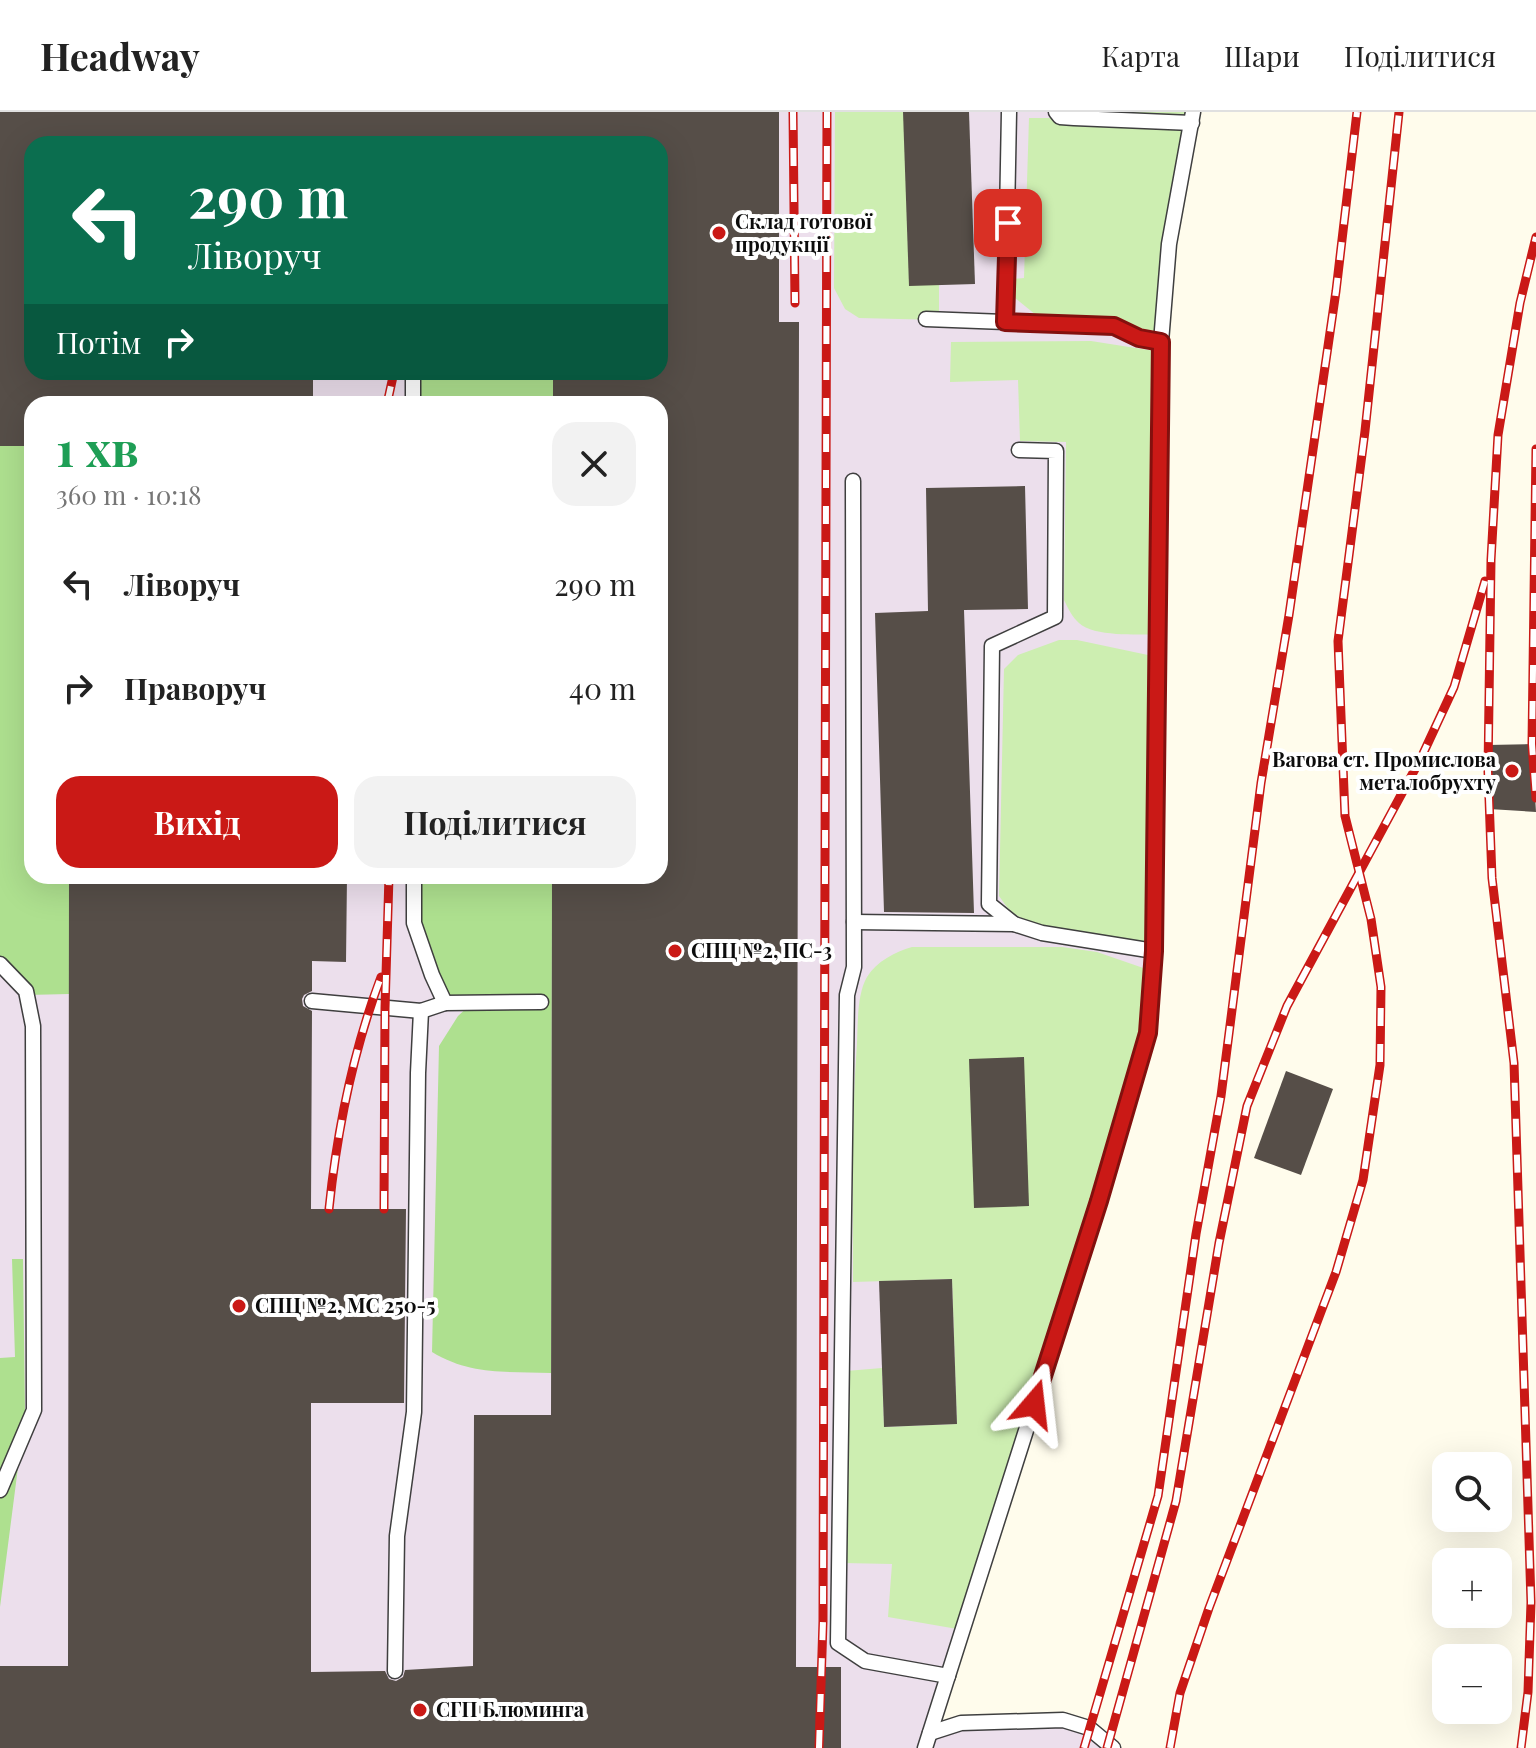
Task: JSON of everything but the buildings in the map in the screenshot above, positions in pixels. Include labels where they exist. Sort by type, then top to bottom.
[{"type":"lane","points":[[1005,322],[1009,112]]},
{"type":"lane","points":[[927,1741],[1099,1201],[1148,1033],[1154,951],[1161,342],[1169,244],[1192,117],[1074,118],[1060,117],[1056,112]]},
{"type":"lane","points":[[926,319],[1114,326],[1139,338],[1161,342]]},
{"type":"lane","points":[[1014,924],[989,904],[992,646],[1055,617],[1056,451],[1019,450]]},
{"type":"lane","points":[[853,481],[854,967],[847,995],[838,1643],[865,1661],[948,1676]]},
{"type":"lane","points":[[414,884],[414,923],[445,1003]]},
{"type":"lane","points":[[854,922],[1014,924],[1042,933],[1154,951]]},
{"type":"lane","points":[[0,964],[26,991],[33,1026],[34,1410],[0,1490]]},
{"type":"lane","points":[[312,1001],[421,1011],[445,1003],[541,1002]]},
{"type":"lane","points":[[395,1671],[397,1536],[414,1412],[421,1011]]},
{"type":"lane","points":[[927,1741],[961,1723],[1063,1720],[1089,1728],[1113,1748]]},
{"type":"shaded area","points":[[0,112],[1193,112],[1169,247],[1154,951],[930,1732],[1063,1720],[1113,1748],[0,1748]]},
{"type":"green space","points":[[835,112],[903,112],[939,285],[939,320],[859,318],[845,309],[834,288]]},
{"type":"green space","points":[[1074,112],[1193,112],[1162,333],[1141,329],[1116,317],[1036,315],[1015,298],[1012,279],[1024,278],[1029,118],[1073,118]]},
{"type":"green space","points":[[1091,341],[1161,352],[1157,635],[1095,631],[1074,618],[1064,600],[1066,442],[1020,441],[1018,380],[950,382],[951,342]]},
{"type":"green space","points":[[413,380],[553,380],[553,396],[413,396]]},
{"type":"green space","points":[[0,446],[24,446],[24,884],[69,884],[69,994],[27,995],[0,964]]},
{"type":"green space","points":[[1059,640],[1077,640],[1148,655],[1146,942],[1075,933],[1037,924],[1011,911],[999,896],[1004,669],[1018,655]]},
{"type":"green space","points":[[414,884],[552,884],[551,1373],[475,1369],[432,1352],[439,1046],[458,1016],[470,1005],[445,1003],[414,923]]},
{"type":"green space","points":[[912,947],[1062,947],[1097,952],[1152,971],[1148,1033],[963,1630],[888,1617],[892,1564],[843,1563],[846,1371],[882,1368],[884,1427],[957,1424],[952,1279],[853,1282],[853,1132],[860,1000],[867,977],[876,966],[893,954]]},
{"type":"green space","points":[[12,1259],[23,1259],[25,1413],[0,1607],[0,1358],[15,1357]]},
{"type":"railway","points":[[793,112],[795,303]]},
{"type":"railway","points":[[819,1748],[823,1621],[827,112]]},
{"type":"railway","points":[[1084,1748],[1158,1496],[1196,1234],[1221,1096],[1261,783],[1336,291],[1357,112]]},
{"type":"railway","points":[[1170,1748],[1180,1693],[1209,1608],[1336,1272],[1363,1180],[1380,1065],[1381,987],[1371,919],[1345,816],[1338,641],[1365,431],[1399,112]]},
{"type":"railway","points":[[1521,1748],[1528,1692],[1531,1602],[1514,1063],[1492,878],[1488,771],[1491,560],[1498,435],[1520,303],[1536,237]]},
{"type":"railway","points":[[389,396],[392,380]]},
{"type":"railway","points":[[1536,449],[1532,744],[1536,798]]},
{"type":"railway","points":[[1107,1748],[1176,1501],[1219,1243],[1247,1106],[1287,1006],[1421,758],[1454,687],[1485,581]]},
{"type":"railway","points":[[384,1209],[389,884]]},
{"type":"railway","points":[[329,1209],[348,1092],[362,1034],[381,977]]},
{"type":"place","name":"Склад готової продукції","points":[[719,233]]},
{"type":"place","name":"Вагова ст. Промислова металобрухту","points":[[1512,771]]},
{"type":"place","name":"СПЦ №2, ПС-3","points":[[675,951]]},
{"type":"place","name":"СПЦ №2, МС 250-5","points":[[239,1306]]},
{"type":"place","name":"СГП Блюминга","points":[[420,1710]]},
{"type":"route","points":[[1008,223],[1005,322],[1114,326],[1139,338],[1161,342],[1154,951],[1148,1033],[1099,1201],[1034,1404]]}]
